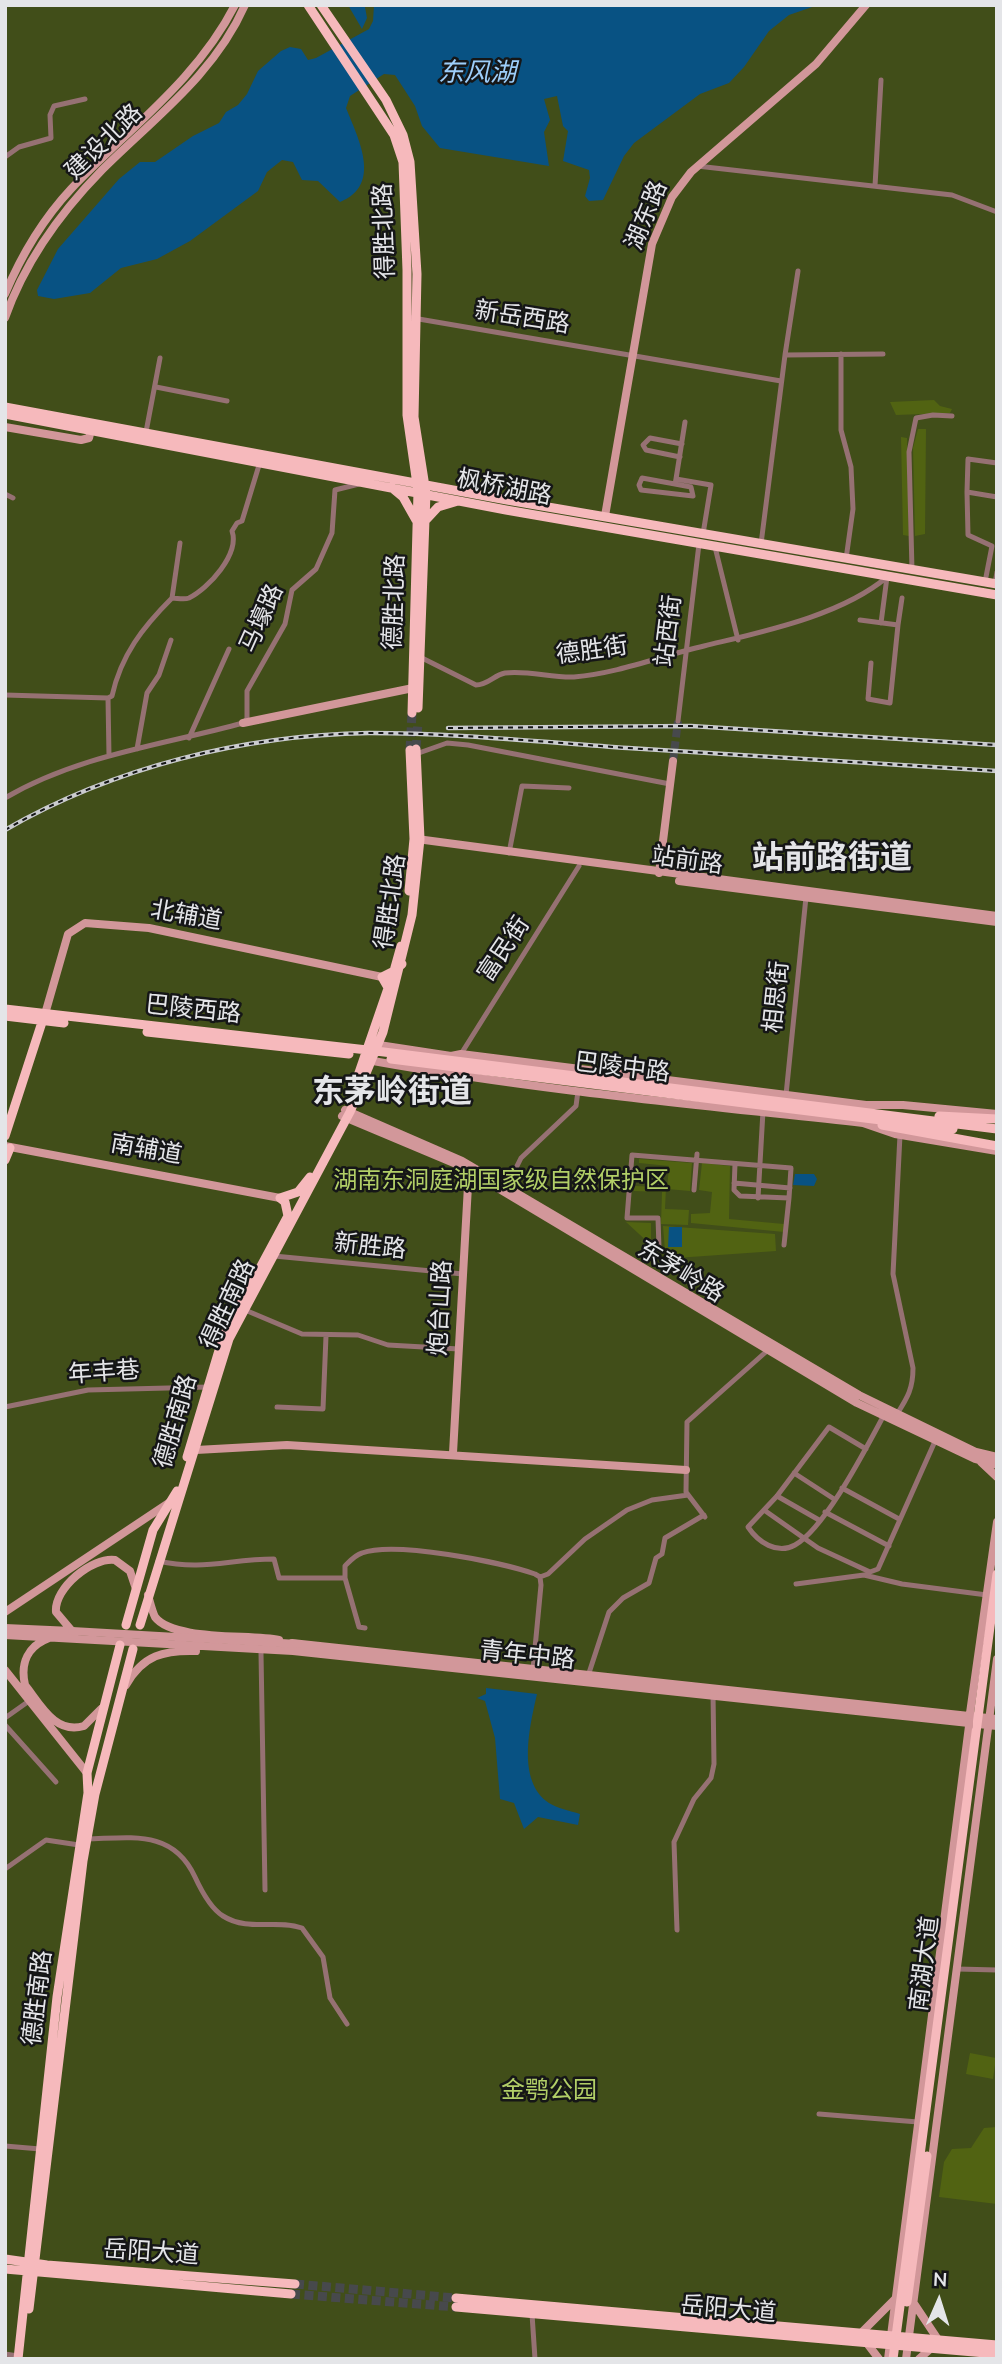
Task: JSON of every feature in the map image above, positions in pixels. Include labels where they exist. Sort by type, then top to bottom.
[{"type":"main road","points":[[5,294],[23,256],[57,206],[178,85],[215,41],[235,5]]},
{"type":"main road","name":"建设北路","points":[[5,318],[34,254],[58,219],[103,169],[201,74],[224,44],[245,5]]},
{"type":"main road","name":"得胜北路","points":[[308,5],[376,103],[394,135],[403,162],[412,318],[414,417],[421,488]]},
{"type":"main road","name":"得胜北路","points":[[321,5],[386,100],[403,135],[410,162],[417,274],[412,318]]},
{"type":"main road","name":"湖东路","points":[[605,516],[652,244],[672,197],[697,166],[816,64],[866,5]]},
{"type":"main road","name":"枫桥湖路","points":[[5,407],[421,488],[605,516],[992,583]]},
{"type":"main road","name":"枫桥湖路","points":[[5,414],[91,430],[140,433],[260,461],[390,486],[421,488],[460,500],[997,595]]},
{"type":"main road","points":[[5,427],[81,440],[89,438],[91,430]]},
{"type":"main road","points":[[390,486],[403,497],[421,522],[420,657]]},
{"type":"main road","name":"德胜北路","points":[[420,657],[415,713],[413,688],[421,488]]},
{"type":"main road","points":[[421,522],[438,507],[460,500]]},
{"type":"main road","points":[[243,723],[413,688]]},
{"type":"main road","points":[[394,971],[407,914],[417,842],[414,751]]},
{"type":"main road","points":[[659,873],[673,761]]},
{"type":"main road","name":"得胜北路","points":[[373,1053],[383,1032],[403,964],[412,915],[417,842]]},
{"type":"main road","name":"站前路","points":[[417,842],[997,916]]},
{"type":"main road","name":"站前路","points":[[417,842],[997,922]]},
{"type":"main road","name":"北辅道","points":[[43,1018],[68,933],[85,923],[181,933],[382,977]]},
{"type":"main road","points":[[393,1000],[382,977],[403,964]]},
{"type":"main road","name":"得胜南路","points":[[140,1625],[229,1339],[346,1114],[373,1053],[394,971]]},
{"type":"main road","name":"巴陵西路","points":[[5,1009],[43,1018]]},
{"type":"main road","name":"巴陵西路","points":[[5,1016],[373,1053]]},
{"type":"main road","points":[[5,1136],[36,1049],[43,1018]]},
{"type":"main road","points":[[383,1032],[388,1043],[398,1048],[451,1056],[461,1054],[785,1098],[866,1105],[903,1105],[997,1117]]},
{"type":"main road","points":[[373,1053],[398,1048]]},
{"type":"main road","name":"巴陵中路","points":[[373,1053],[645,1081],[691,1090],[785,1098],[864,1115],[997,1132]]},
{"type":"main road","name":"巴陵中路","points":[[373,1053],[578,1087],[763,1110],[997,1117]]},
{"type":"main road","points":[[679,1082],[691,1090]]},
{"type":"main road","points":[[763,1110],[863,1123],[901,1135],[997,1149]]},
{"type":"main road","name":"得胜南路","points":[[280,1198],[298,1192],[307,1183],[346,1114]]},
{"type":"main road","name":"东茅岭路","points":[[346,1114],[507,1186],[859,1395],[997,1465]]},
{"type":"main road","name":"巴陵中路","points":[[864,1115],[895,1129],[997,1149]]},
{"type":"main road","points":[[5,1160],[8,1147]]},
{"type":"main road","name":"南辅道","points":[[8,1147],[280,1198]]},
{"type":"main road","name":"东茅岭路","points":[[469,1168],[857,1403],[976,1455],[997,1457]]},
{"type":"main road","name":"炮台山路","points":[[453,1453],[469,1168]]},
{"type":"main road","name":"德胜南路","points":[[126,1625],[153,1530],[175,1498],[223,1337],[288,1216],[285,1202],[280,1198]]},
{"type":"main road","points":[[196,1450],[287,1445],[453,1453],[686,1470]]},
{"type":"main road","points":[[997,1448],[976,1455],[997,1477]]},
{"type":"main road","points":[[5,1612],[175,1498]]},
{"type":"main road","points":[[888,2359],[899,2341],[914,2304],[957,1969],[982,1721],[987,1595],[997,1522]]},
{"type":"main road","points":[[72,1631],[56,1612],[55,1600],[62,1588],[100,1561],[115,1560],[130,1571],[136,1589]]},
{"type":"main road","name":"南湖大道","points":[[982,1721],[997,1574]]},
{"type":"main road","points":[[148,1595],[155,1616],[178,1630],[253,1636],[295,1648]]},
{"type":"main road","name":"南湖大道","points":[[896,2359],[997,1611]]},
{"type":"main road","name":"青年中路","points":[[5,1628],[295,1648],[533,1670],[713,1693]]},
{"type":"main road","name":"青年中路","points":[[5,1635],[295,1648],[982,1721]]},
{"type":"main road","points":[[52,1637],[31,1650],[26,1657],[23,1675],[25,1685],[52,1720],[70,1728],[84,1726],[94,1719],[106,1701]]},
{"type":"main road","name":"德胜南路","points":[[20,2358],[83,1842],[88,1793],[87,1773],[120,1646]]},
{"type":"main road","name":"德胜南路","points":[[30,2268],[40,2149],[83,1842],[133,1648]]},
{"type":"main road","points":[[121,1693],[141,1664],[167,1651],[261,1653],[295,1648]]},
{"type":"main road","points":[[906,2359],[899,2341],[896,2299],[918,2122],[982,1721],[997,1659]]},
{"type":"main road","points":[[5,1670],[87,1773]]},
{"type":"main road","name":"岳阳大道","points":[[5,2259],[30,2268],[291,2294]]},
{"type":"main road","name":"岳阳大道","points":[[5,2269],[30,2268],[295,2284]]},
{"type":"main road","points":[[879,2359],[860,2334],[906,2292],[939,2341],[919,2359]]},
{"type":"main road","name":"岳阳大道","points":[[997,2345],[939,2341],[899,2341],[867,2343],[532,2314],[456,2302],[860,2334],[899,2341],[931,2348],[997,2354]]},
{"type":"street","points":[[875,186],[881,79]]},
{"type":"street","points":[[5,158],[19,148],[51,138],[50,115],[54,106],[85,99]]},
{"type":"street","points":[[697,166],[952,195],[997,212]]},
{"type":"street","points":[[761,544],[798,271]]},
{"type":"street","name":"新岳西路","points":[[412,318],[781,381]]},
{"type":"street","points":[[841,354],[841,430],[851,467],[853,509],[846,559]]},
{"type":"street","points":[[785,355],[883,354]]},
{"type":"street","points":[[140,433],[156,387],[160,358]]},
{"type":"street","points":[[156,387],[227,401]]},
{"type":"street","points":[[912,570],[908,452],[916,418],[952,416]]},
{"type":"street","points":[[676,482],[685,422]]},
{"type":"street","points":[[680,457],[646,450],[643,446],[650,438],[682,444]]},
{"type":"street","points":[[992,583],[993,547],[968,535],[968,459],[997,463]]},
{"type":"street","points":[[172,598],[188,598],[226,561],[232,531],[237,523],[242,521],[260,461]]},
{"type":"street","points":[[676,482],[691,486],[693,496],[641,490],[639,485],[642,478],[711,485],[703,534]]},
{"type":"street","name":"马壕路","points":[[243,723],[247,719],[247,691],[285,624],[292,590],[316,569],[332,533],[335,490],[370,481]]},
{"type":"street","points":[[967,492],[997,497]]},
{"type":"street","points":[[5,494],[13,498]]},
{"type":"street","points":[[5,695],[112,696],[122,662],[139,631],[172,598],[180,543]]},
{"type":"street","name":"站西街","points":[[678,721],[699,544]]},
{"type":"street","points":[[715,547],[738,640]]},
{"type":"street","points":[[992,583],[997,572]]},
{"type":"street","points":[[881,622],[887,577]]},
{"type":"street","name":"德胜街","points":[[420,657],[468,681],[483,685],[506,673],[576,677],[687,652],[701,646],[738,640],[846,603],[887,577]]},
{"type":"street","points":[[871,663],[868,699],[890,703],[902,598]]},
{"type":"street","points":[[860,620],[898,625]]},
{"type":"street","points":[[137,749],[147,693],[159,675],[171,640]]},
{"type":"street","points":[[189,738],[229,649]]},
{"type":"street","points":[[108,698],[109,756]]},
{"type":"street","points":[[5,798],[29,784],[109,756],[243,723]]},
{"type":"street","points":[[414,751],[447,743],[468,745],[670,784]]},
{"type":"street","points":[[509,853],[522,786],[569,788]]},
{"type":"street","name":"富民街","points":[[461,1054],[579,866]]},
{"type":"street","name":"相思街","points":[[785,1098],[806,897]]},
{"type":"street","points":[[507,1186],[521,1158],[576,1106],[578,1087]]},
{"type":"street","points":[[758,1198],[757,1165],[763,1110]]},
{"type":"street","points":[[897,1414],[911,1393],[913,1382],[913,1368],[893,1275],[901,1135]]},
{"type":"street","points":[[659,1248],[657,1218],[627,1218],[632,1155],[697,1157],[735,1164],[791,1168],[784,1245]]},
{"type":"street","points":[[694,1190],[697,1157]]},
{"type":"street","points":[[735,1164],[734,1190],[740,1196],[789,1198]]},
{"type":"street","points":[[734,1183],[790,1188]]},
{"type":"street","name":"新胜路","points":[[274,1256],[463,1274]]},
{"type":"street","points":[[245,1310],[302,1334],[358,1335],[388,1345],[459,1349]]},
{"type":"street","points":[[277,1406],[323,1409],[326,1336]]},
{"type":"street","points":[[588,1676],[609,1612],[623,1598],[649,1583],[656,1558],[662,1554],[665,1538],[705,1516],[688,1495],[687,1422],[770,1348]]},
{"type":"street","name":"年丰巷","points":[[5,1407],[88,1390],[208,1387]]},
{"type":"street","points":[[866,1449],[828,1427],[778,1496],[748,1527],[766,1545],[782,1549],[794,1546],[819,1520],[842,1488],[866,1449],[884,1415]]},
{"type":"street","points":[[764,1510],[805,1536],[818,1548],[870,1572],[878,1569],[936,1439]]},
{"type":"street","points":[[794,1473],[834,1499]]},
{"type":"street","points":[[842,1488],[899,1519]]},
{"type":"street","points":[[365,1628],[359,1627],[345,1578],[345,1566],[360,1553],[386,1550],[490,1559],[540,1577],[548,1574],[585,1538],[627,1510],[652,1500],[688,1495]]},
{"type":"street","points":[[778,1496],[819,1520]]},
{"type":"street","points":[[825,1512],[889,1546]]},
{"type":"street","points":[[158,1561],[204,1567],[274,1559],[279,1578],[345,1578]]},
{"type":"street","points":[[796,1584],[864,1575],[902,1584],[987,1595]]},
{"type":"street","points":[[533,1670],[540,1577]]},
{"type":"street","points":[[261,1653],[265,1890]]},
{"type":"street","points":[[677,1930],[674,1842],[694,1798],[711,1778],[714,1763],[713,1693]]},
{"type":"street","points":[[5,1718],[30,1701]]},
{"type":"street","points":[[5,1725],[56,1782]]},
{"type":"street","points":[[5,1869],[46,1840],[83,1842],[153,1839],[186,1858],[209,1902],[220,1914],[244,1924],[302,1928],[323,1957],[330,1998],[335,2011],[347,2024]]},
{"type":"street","points":[[957,1969],[997,1970]]},
{"type":"street","points":[[819,2114],[918,2122]]},
{"type":"street","points":[[5,2146],[40,2149]]},
{"type":"street","points":[[532,2314],[535,2359]]},
{"type":"street","points":[[5,2354],[20,2358]]},
{"type":"green space","name":"湖南东洞庭湖国家级自然保护区","points":[[5,5],[997,5],[997,2359],[5,2359]]},
{"type":"green space","points":[[934,400],[940,406],[952,409],[950,413],[896,415],[890,402]]},
{"type":"green space","points":[[918,429],[926,429],[925,534],[915,536],[913,448]]},
{"type":"green space","points":[[901,437],[907,438],[909,536],[903,535]]},
{"type":"green space","points":[[639,1159],[692,1163],[690,1191],[667,1189],[669,1166],[639,1163]]},
{"type":"green space","points":[[702,1163],[730,1166],[729,1219],[784,1224],[784,1232],[691,1223],[691,1214],[710,1213],[712,1192],[699,1190]]},
{"type":"green space","points":[[634,1186],[666,1187],[665,1209],[689,1210],[688,1225],[661,1224],[662,1192],[634,1191]]},
{"type":"green space","points":[[626,1222],[651,1223],[651,1245]]},
{"type":"green space","points":[[663,1226],[775,1234],[776,1251],[676,1258],[665,1251]]},
{"type":"green space","points":[[970,2053],[996,2058],[993,2079],[966,2074]]},
{"type":"green space","points":[[997,2127],[997,2204],[939,2197],[944,2162],[952,2149],[971,2148],[984,2128]]},
{"type":"water","points":[[348,5],[365,7],[367,18],[362,29]]},
{"type":"water","name":"东风湖","points":[[374,5],[818,5],[789,15],[769,31],[744,67],[729,83],[700,94],[634,143],[624,156],[603,200],[589,201],[585,196],[590,178],[589,170],[563,161],[568,131],[563,126],[557,96],[544,99],[550,120],[544,132],[549,166],[440,148],[422,126],[415,106],[395,75],[384,74],[350,96],[346,108],[364,160],[361,184],[353,194],[340,202],[318,181],[302,180],[293,162],[282,160],[267,172],[258,191],[190,241],[157,259],[121,268],[90,293],[54,299],[38,296],[37,290],[58,249],[119,179],[140,162],[155,162],[193,136],[219,123],[226,112],[238,105],[247,94],[258,71],[281,51],[290,47],[301,49],[308,60],[316,58],[369,29],[373,21]]},
{"type":"water","points":[[795,1174],[814,1174],[817,1179],[814,1186],[793,1185]]},
{"type":"water","points":[[669,1227],[682,1227],[682,1247],[668,1247]]},
{"type":"water","points":[[486,1688],[537,1694],[528,1752],[532,1781],[549,1803],[580,1814],[578,1825],[538,1817],[524,1829],[514,1803],[500,1799],[495,1738],[485,1701],[477,1698],[486,1694]]},
{"type":"tunnel","points":[[410,750],[412,713]]},
{"type":"tunnel","points":[[673,761],[678,721]]},
{"type":"tunnel","points":[[416,749],[418,723]]},
{"type":"tunnel","points":[[295,2284],[456,2298]]},
{"type":"tunnel","points":[[291,2294],[456,2307]]},
{"type":"railway","points":[[448,728],[691,726],[997,745]]},
{"type":"railway","points":[[5,830],[47,808],[135,772],[228,748],[322,735],[401,733],[466,736],[997,771]]},
{"type":"district","name":"站前路街道","points":[[832,860]]},
{"type":"district","name":"东茅岭街道","points":[[392,1094]]},
{"type":"park label","name":"金鹗公园","points":[[549,2092]]}]
